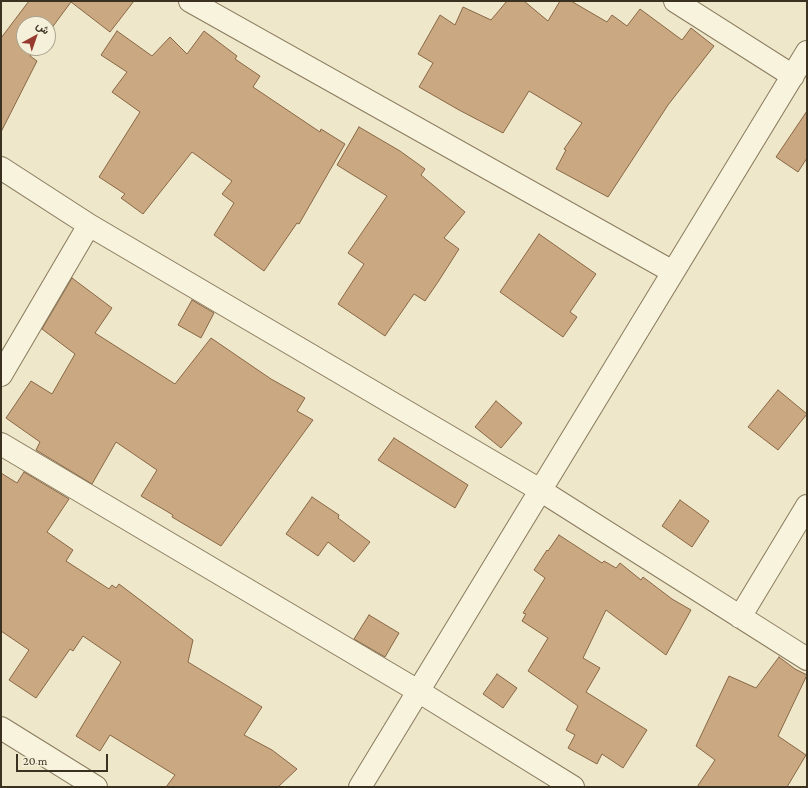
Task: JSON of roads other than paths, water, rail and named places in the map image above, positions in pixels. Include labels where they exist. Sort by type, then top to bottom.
[{"type":"street","points":[[190,1],[673,272]]},
{"type":"street","points":[[675,1],[792,76]]},
{"type":"street","points":[[360,787],[807,52]]},
{"type":"street","points":[[1,168],[89,225],[540,490],[807,659]]},
{"type":"street","points":[[1,375],[89,225]]},
{"type":"street","points":[[1,444],[418,691],[573,787]]},
{"type":"street","points":[[740,617],[807,506]]},
{"type":"street","points":[[1,728],[96,787]]}]
